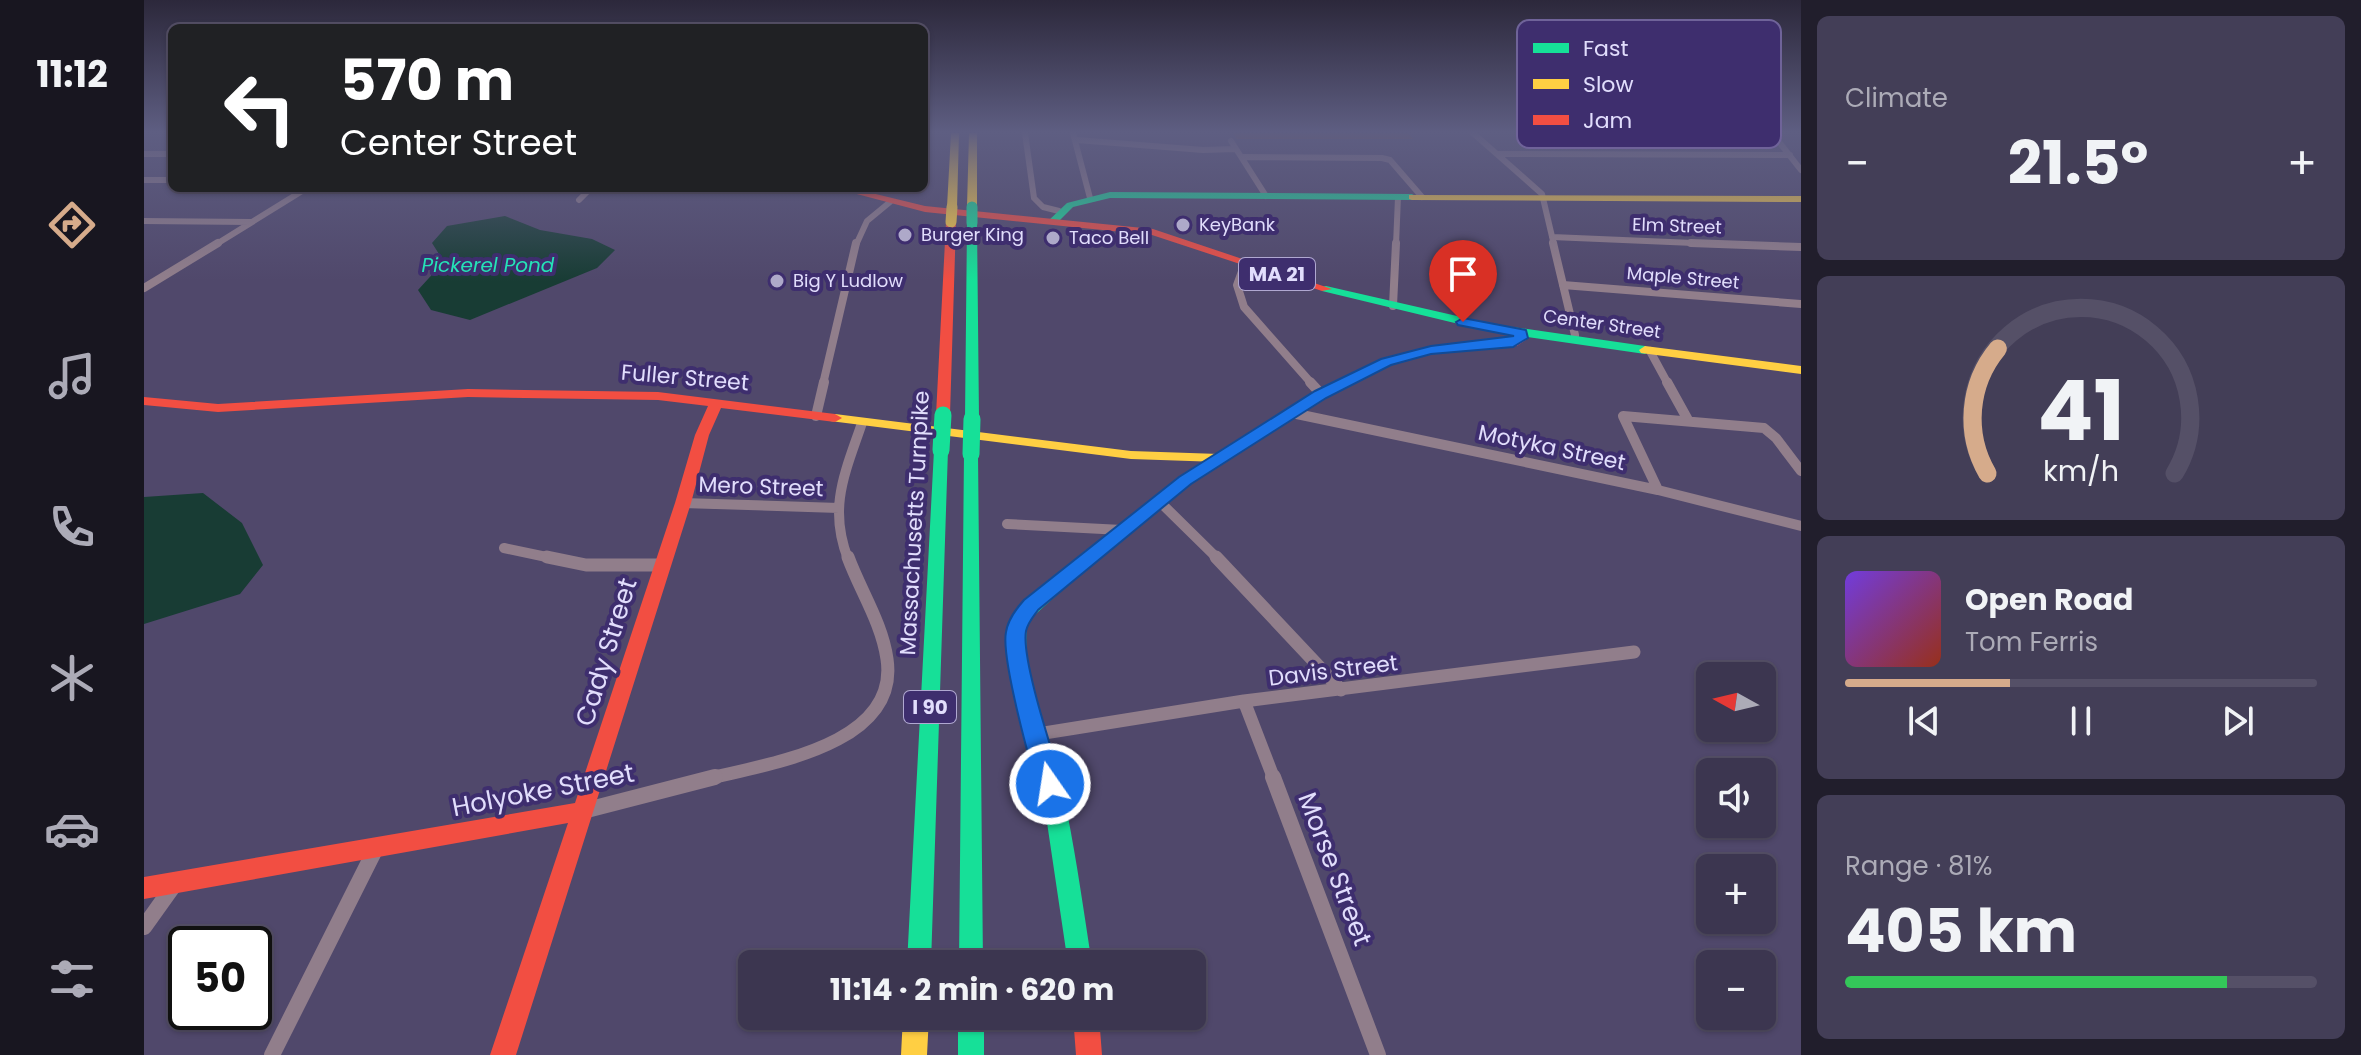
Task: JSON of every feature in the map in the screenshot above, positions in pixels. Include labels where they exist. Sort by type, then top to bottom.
[{"type":"main road","name":"Massachusetts Turnpike","points":[[920,950],[953,182]]},
{"type":"main road","name":"I 90","points":[[971,950],[972,182]]},
{"type":"main road","name":"Center Street","points":[[854,192],[890,202],[965,214],[1056,216],[1153,232],[1325,289],[1393,306],[1521,333],[1801,370]]},
{"type":"main road","points":[[1056,216],[1090,198],[1110,195],[1801,199]]},
{"type":"main road","points":[[1078,950],[1061,838],[1020,669],[1017,626],[1031,605],[1159,501],[1219,458],[1321,394],[1386,362],[1431,350],[1513,343],[1520,340],[1521,333]]},
{"type":"main road","name":"Fuller Street","points":[[144,401],[218,408],[420,395],[559,393],[658,396],[1131,455],[1219,458]]},
{"type":"main road","name":"Cady Street","points":[[503,1055],[660,565],[683,503],[702,435],[717,402]]},
{"type":"main road","name":"Holyoke Street","points":[[144,888],[583,811]]},
{"type":"main road","points":[[914,1055],[915,1030]]},
{"type":"main road","points":[[971,1030],[971,1055]]},
{"type":"main road","points":[[1087,1030],[1089,1055]]},
{"type":"street","points":[[1032,182],[1034,198],[1056,216]]},
{"type":"street","points":[[1086,182],[1090,198]]},
{"type":"street","points":[[1258,182],[1266,196]]},
{"type":"street","points":[[1409,182],[1422,197]]},
{"type":"street","points":[[1527,182],[1544,198],[1575,335]]},
{"type":"street","points":[[144,288],[300,192]]},
{"type":"street","points":[[579,200],[587,192]]},
{"type":"street","points":[[1393,306],[1398,197]]},
{"type":"street","points":[[816,416],[857,239],[867,221],[890,202]]},
{"type":"street","points":[[144,221],[251,222]]},
{"type":"street","name":"Elm Street","points":[[1552,237],[1801,247]]},
{"type":"street","points":[[1245,263],[1237,283],[1237,293],[1244,307],[1321,394]]},
{"type":"street","name":"Maple Street","points":[[1563,285],[1801,304]]},
{"type":"street","points":[[1650,351],[1688,420]]},
{"type":"street","name":"Motyka Street","points":[[1292,413],[1658,490],[1801,526]]},
{"type":"street","points":[[1658,490],[1623,416],[1764,428],[1776,438],[1801,471]]},
{"type":"street","points":[[839,508],[862,423]]},
{"type":"street","points":[[1159,501],[1207,547],[1341,690]]},
{"type":"street","name":"Mero Street","points":[[683,503],[839,508]]},
{"type":"street","name":"Holyoke Street","points":[[583,811],[773,763],[837,743],[855,729],[886,692],[889,670],[885,651],[838,526],[839,508]]},
{"type":"street","points":[[1007,524],[1122,530]]},
{"type":"street","points":[[504,548],[586,565],[660,565]]},
{"type":"street","name":"Davis Street","points":[[1038,734],[1244,701],[1634,652]]},
{"type":"street","name":"Morse Street","points":[[1244,701],[1378,1055]]},
{"type":"street","points":[[272,1055],[376,848]]},
{"type":"street","points":[[144,927],[176,882]]},
{"type":"water","name":"Pickerel Pond","points":[[505,216],[540,230],[592,239],[615,250],[597,268],[470,320],[431,310],[418,290],[439,267],[439,254],[432,243],[447,226]]},
{"type":"water","points":[[203,493],[242,523],[263,565],[240,594],[144,624],[144,497]]},
{"type":"traffic: fast","points":[[1052,222],[1070,205],[1110,195],[1412,197]]},
{"type":"traffic: fast","points":[[972,207],[972,223]]},
{"type":"traffic: fast","points":[[972,223],[972,419]]},
{"type":"traffic: fast","points":[[1326,289],[1492,328],[1645,350]]},
{"type":"traffic: fast","points":[[941,450],[943,415]]},
{"type":"traffic: fast","points":[[971,454],[972,419]]},
{"type":"traffic: fast","points":[[920,950],[941,450]]},
{"type":"traffic: fast","points":[[971,454],[971,950]]},
{"type":"traffic: fast","points":[[1078,950],[1056,809],[1020,669],[1015,634],[1021,617],[1092,554]]},
{"type":"traffic: fast","points":[[971,1030],[971,1055]]},
{"type":"traffic: slow","points":[[952,207],[953,182]]},
{"type":"traffic: slow","points":[[972,182],[972,207]]},
{"type":"traffic: slow","points":[[1412,197],[1801,199]]},
{"type":"traffic: slow","points":[[951,222],[952,207]]},
{"type":"traffic: slow","points":[[1645,350],[1801,370]]},
{"type":"traffic: slow","points":[[835,418],[1131,455],[1219,458]]},
{"type":"traffic: slow","points":[[914,1055],[915,1030]]},
{"type":"traffic: jam","points":[[855,192],[925,209],[1153,232],[1326,289]]},
{"type":"traffic: jam","points":[[943,415],[951,222]]},
{"type":"traffic: jam","points":[[1092,554],[1185,480],[1321,394],[1386,362],[1431,350],[1513,343],[1520,340],[1521,333]]},
{"type":"traffic: jam","points":[[144,401],[218,408],[468,393],[658,396],[835,418]]},
{"type":"traffic: jam","points":[[503,1055],[683,503],[702,435],[717,402]]},
{"type":"traffic: jam","points":[[144,888],[583,811]]},
{"type":"traffic: jam","points":[[1087,1030],[1089,1055]]},
{"type":"place","name":"KeyBank","points":[[1183,225]]},
{"type":"place","name":"Burger King","points":[[905,235]]},
{"type":"place","name":"Taco Bell","points":[[1053,238]]},
{"type":"place","name":"Big Y Ludlow","points":[[777,281]]},
{"type":"route","points":[[1050,784],[1020,669],[1015,634],[1021,617],[1031,605],[1185,480],[1321,394],[1386,362],[1431,350],[1513,343],[1521,338],[1521,333],[1463,322]]}]
